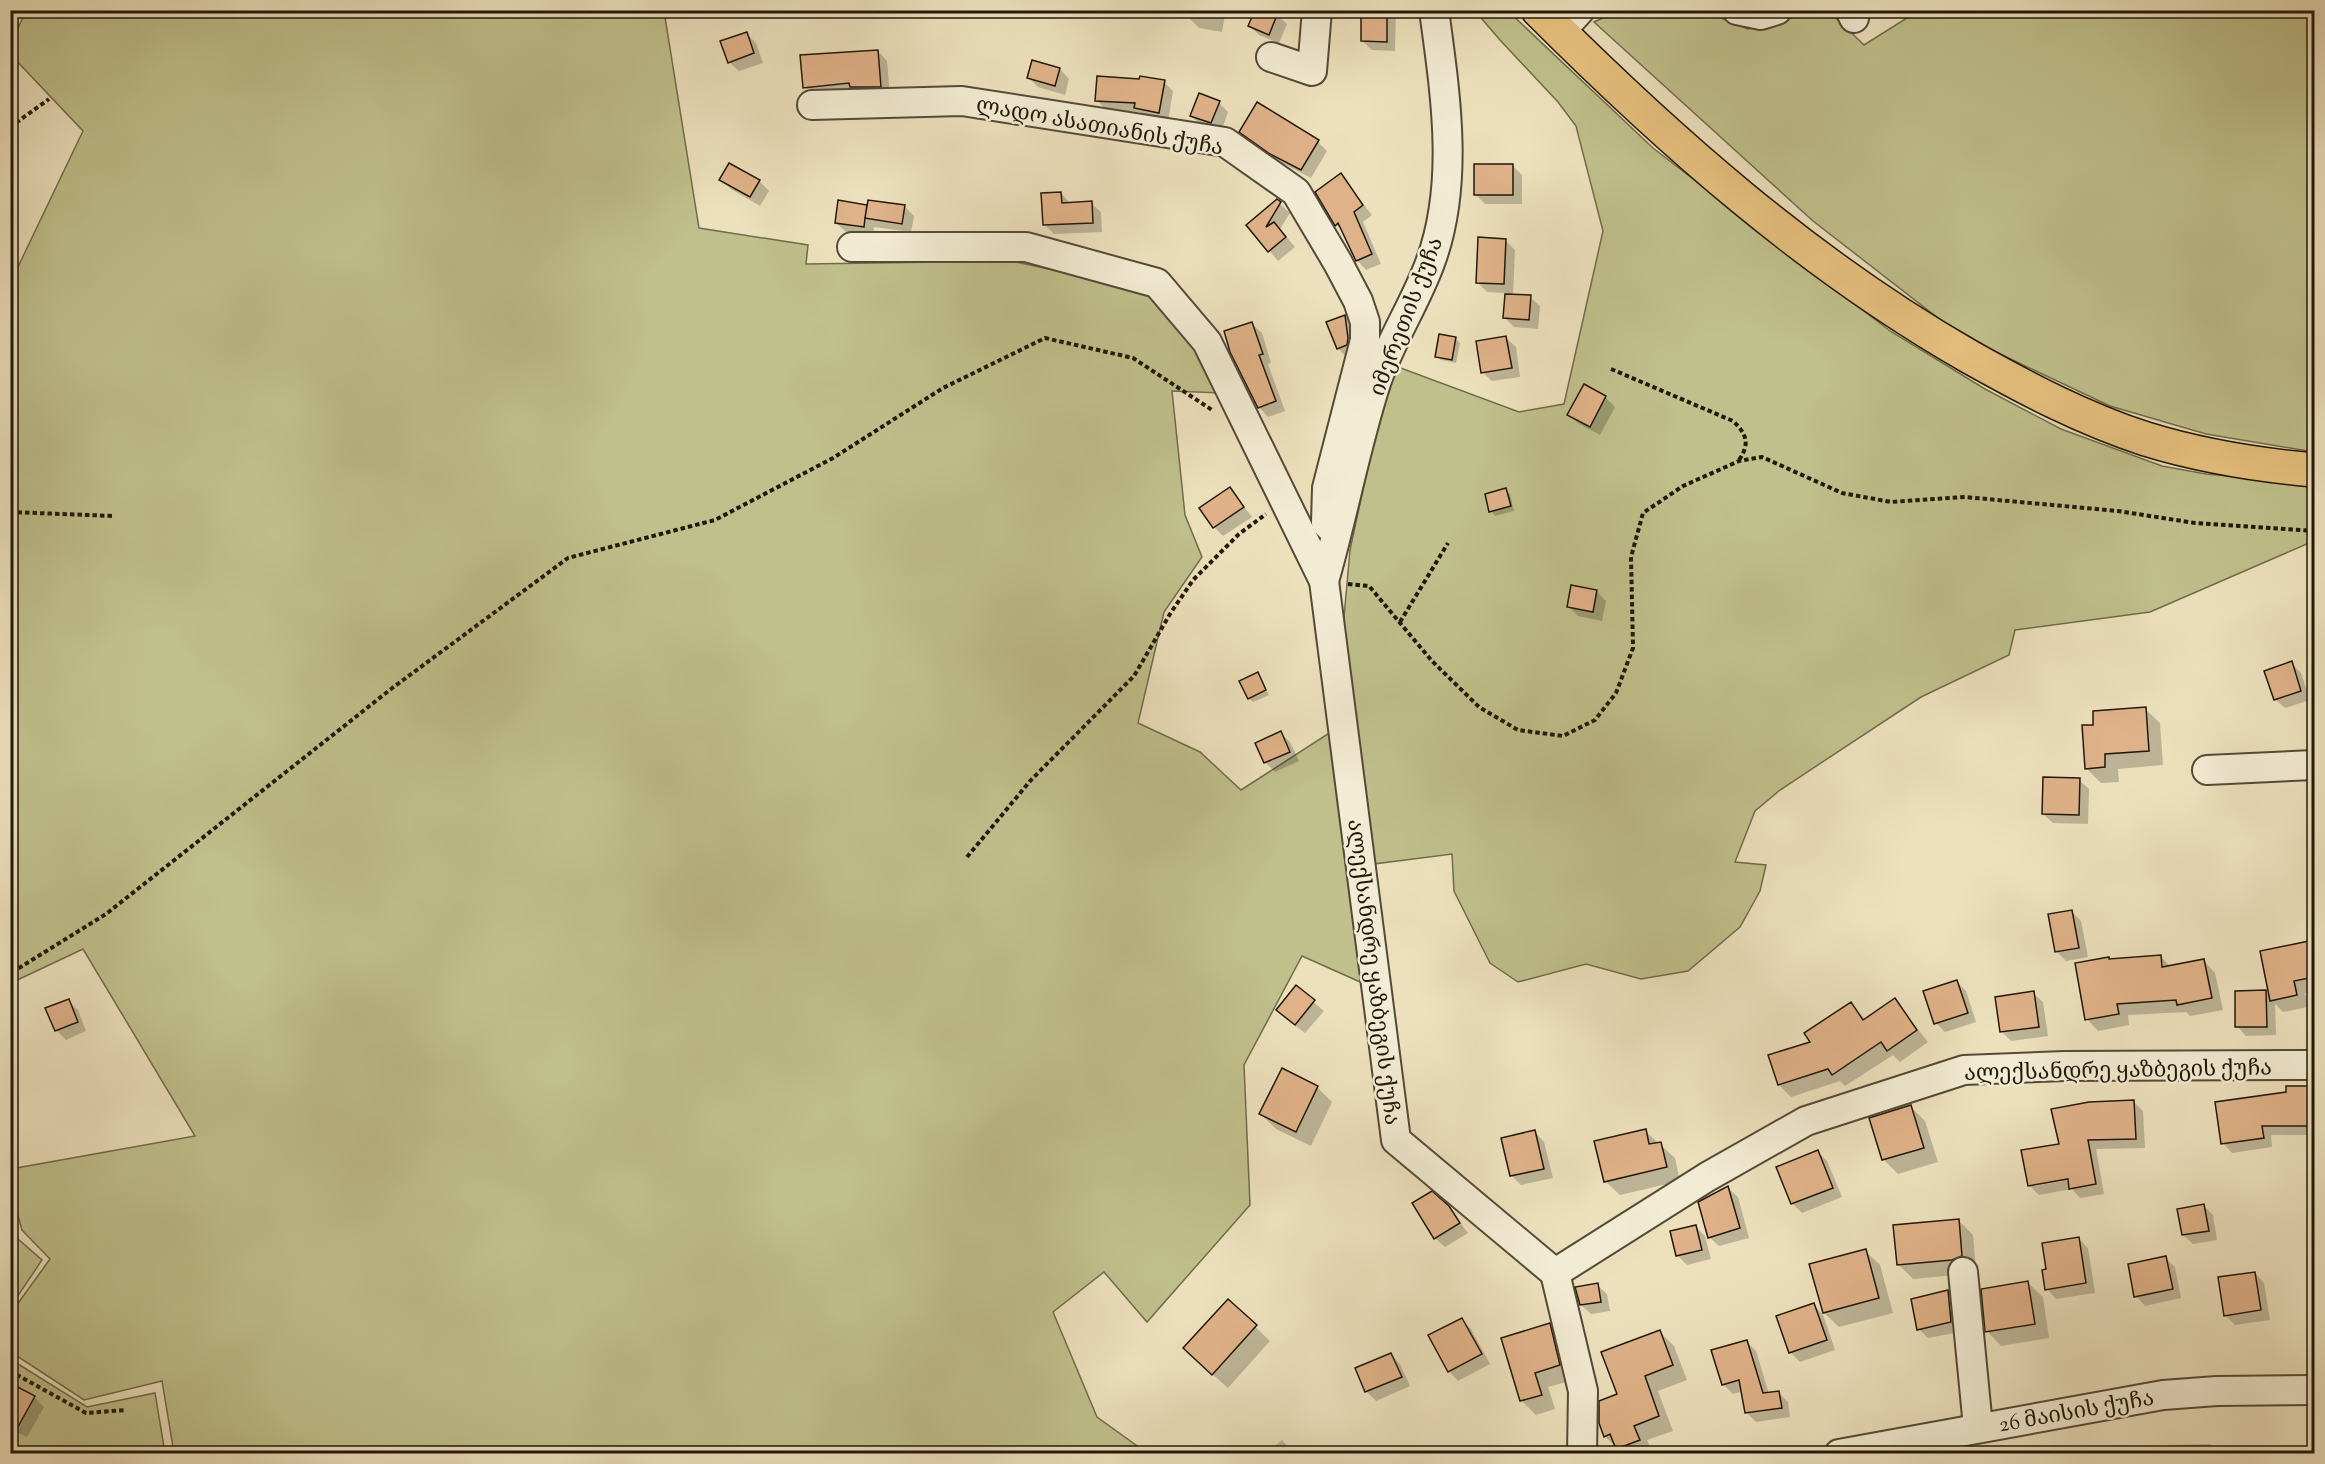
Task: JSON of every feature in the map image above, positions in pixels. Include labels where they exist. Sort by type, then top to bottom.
[{"type":"highway","points":[[1559,18],[1642,112],[1757,210],[1856,286],[1961,351],[2059,404],[2147,439],[2235,460],[2314,470]]},
{"type":"street","points":[[1271,57],[1312,71],[1317,10]]},
{"type":"street","name":"იმერეთის ქუჩა","points":[[1324,581],[1376,384],[1430,263],[1439,232],[1447,175],[1447,128],[1434,10]]},
{"type":"street","points":[[1737,10],[1761,15],[1777,10]]},
{"type":"street","name":"ლადო ასათიანის ქუჩა","points":[[812,105],[962,101],[1225,142],[1296,192],[1338,263],[1358,301],[1365,322],[1365,340],[1343,417],[1325,498],[1326,523],[1336,533]]},
{"type":"street","points":[[852,247],[1026,247],[1157,283],[1207,342],[1324,581]]},
{"type":"street","name":"ალექსანდრე ყაზბეგის ქუჩა","points":[[1324,581],[1396,1140],[1555,1273],[1707,1177],[1806,1121],[1964,1070],[2065,1066],[2314,1065]]},
{"type":"street","points":[[2207,770],[2314,765]]},
{"type":"street","points":[[1963,1272],[1978,1427]]},
{"type":"street","points":[[1555,1273],[1583,1392],[1582,1454]]},
{"type":"street","name":"26 მაისის ქუჩა","points":[[1839,1454],[2163,1395],[2217,1391],[2314,1390]]},
{"type":"path","points":[[10,127],[49,99]]},
{"type":"path","points":[[10,979],[11,973],[106,914],[391,689],[568,558],[715,520],[833,458],[943,388],[1045,338],[1133,358],[1218,416]]},
{"type":"path","points":[[1611,369],[1733,421],[1743,431],[1746,441],[1746,449],[1739,460]]},
{"type":"path","points":[[1324,581],[1369,586],[1432,661],[1479,708],[1518,730],[1563,736],[1595,720],[1616,693],[1633,648],[1631,557],[1643,513],[1683,486],[1739,460],[1762,457],[1842,493],[1891,502],[1965,497],[2118,511],[2195,523],[2314,531]]},
{"type":"path","points":[[967,857],[1031,780],[1134,676],[1192,580],[1239,534],[1283,501]]},
{"type":"path","points":[[10,512],[114,516]]},
{"type":"path","points":[[1400,621],[1448,543]]},
{"type":"path","points":[[10,1371],[86,1413],[126,1410]]},
{"type":"green space","points":[[1702,10],[1748,29],[1818,11],[1829,11],[1864,45],[1918,11],[2314,11],[2314,452],[2206,434],[2110,406],[1960,335],[1813,221],[1594,22],[1617,11]]},
{"type":"green space","points":[[26,11],[664,11],[699,228],[808,245],[806,264],[1011,261],[1119,284],[1157,296],[1198,347],[1221,393],[1172,391],[1185,515],[1202,557],[1164,612],[1138,723],[1200,752],[1241,790],[1334,730],[1350,550],[1390,364],[1519,412],[1564,404],[1603,231],[1576,126],[1558,102],[1482,19],[1479,11],[1508,11],[1653,148],[1890,331],[1985,389],[2061,429],[2162,466],[2206,474],[2314,483],[2314,551],[2309,543],[2150,612],[2015,630],[2009,655],[1921,697],[1780,790],[1755,811],[1735,862],[1766,865],[1760,891],[1740,927],[1688,971],[1641,979],[1586,964],[1518,982],[1490,963],[1454,891],[1452,854],[1374,864],[1367,985],[1302,956],[1244,1065],[1250,1205],[1147,1322],[1104,1272],[1053,1312],[1097,1417],[1147,1453],[174,1453],[162,1381],[84,1400],[11,1352],[11,1313],[50,1259],[22,1230],[11,1191],[11,1169],[195,1136],[83,949],[11,983],[11,271],[16,271],[83,131],[11,55],[11,43]]},
{"type":"green space","points":[[11,1216],[18,1239],[42,1260],[11,1306]]},
{"type":"green space","points":[[10,1359],[87,1407],[155,1393],[165,1453],[11,1453]]},
{"type":"building","points":[[1255,10],[1279,10],[1269,35],[1248,26]]},
{"type":"building","points":[[1361,10],[1387,10],[1387,42],[1361,41]]},
{"type":"building","points":[[747,32],[754,53],[728,63],[720,41]]},
{"type":"building","points":[[878,50],[881,87],[850,87],[849,83],[803,88],[800,55]]},
{"type":"building","points":[[1032,60],[1060,68],[1055,86],[1027,78]]},
{"type":"building","points":[[1097,76],[1139,79],[1140,76],[1165,80],[1159,113],[1134,108],[1135,103],[1095,101]]},
{"type":"building","points":[[1199,93],[1220,101],[1211,123],[1190,116]]},
{"type":"building","points":[[1257,102],[1319,140],[1301,170],[1270,154],[1239,132]]},
{"type":"building","points":[[729,163],[760,180],[750,197],[719,180]]},
{"type":"building","points":[[1474,164],[1513,164],[1513,195],[1474,195]]},
{"type":"building","points":[[1341,173],[1363,205],[1354,212],[1372,254],[1356,261],[1338,223],[1335,226],[1315,192]]},
{"type":"building","points":[[1061,192],[1062,203],[1092,201],[1093,223],[1043,225],[1041,193]]},
{"type":"building","points":[[1277,199],[1281,202],[1266,227],[1274,222],[1286,237],[1268,252],[1246,225]]},
{"type":"building","points":[[838,200],[867,205],[864,227],[835,223]]},
{"type":"building","points":[[868,200],[905,205],[902,224],[865,218]]},
{"type":"building","points":[[1478,237],[1506,239],[1504,284],[1476,283]]},
{"type":"building","points":[[1505,294],[1531,295],[1529,320],[1503,318]]},
{"type":"building","points":[[1345,315],[1347,345],[1337,349],[1326,322]]},
{"type":"building","points":[[1252,322],[1263,354],[1259,355],[1276,401],[1258,408],[1230,352],[1224,331]]},
{"type":"building","points":[[1439,334],[1456,337],[1452,360],[1435,357]]},
{"type":"building","points":[[1506,336],[1512,368],[1481,373],[1476,341]]},
{"type":"building","points":[[1584,384],[1606,396],[1590,427],[1567,415]]},
{"type":"building","points":[[1230,487],[1244,507],[1213,528],[1199,508]]},
{"type":"building","points":[[1506,488],[1511,506],[1489,512],[1485,494]]},
{"type":"building","points":[[1571,585],[1597,590],[1593,612],[1567,607]]},
{"type":"building","points":[[2292,661],[2301,691],[2274,700],[2264,671]]},
{"type":"building","points":[[1258,672],[1266,690],[1248,699],[1239,681]]},
{"type":"building","points":[[2146,707],[2149,751],[2105,754],[2105,767],[2085,769],[2082,725],[2093,725],[2093,711]]},
{"type":"building","points":[[1281,731],[1290,752],[1264,763],[1255,743]]},
{"type":"building","points":[[2043,777],[2080,778],[2079,815],[2042,814]]},
{"type":"building","points":[[2072,910],[2079,948],[2055,952],[2048,914]]},
{"type":"building","points":[[2314,940],[2314,977],[2294,981],[2297,995],[2270,1001],[2260,951]]},
{"type":"building","points":[[2161,955],[2162,967],[2204,959],[2212,998],[2177,1005],[2176,1000],[2117,1004],[2119,1014],[2085,1020],[2075,963],[2109,957],[2109,959]]},
{"type":"building","points":[[1957,980],[1968,1013],[1934,1024],[1923,991]]},
{"type":"building","points":[[1296,985],[1315,1000],[1295,1025],[1276,1010]]},
{"type":"building","points":[[2266,990],[2267,1027],[2235,1027],[2235,991]]},
{"type":"building","points":[[2034,991],[2039,1027],[2000,1032],[1995,997]]},
{"type":"building","points":[[1895,998],[1917,1030],[1887,1051],[1881,1042],[1832,1075],[1828,1069],[1778,1085],[1768,1055],[1810,1042],[1804,1033],[1851,1002],[1863,1020]]},
{"type":"building","points":[[69,999],[78,1022],[55,1031],[45,1008]]},
{"type":"building","points":[[1282,1068],[1318,1086],[1296,1132],[1259,1114]]},
{"type":"building","points":[[2286,1086],[2314,1086],[2314,1126],[2262,1126],[2264,1138],[2221,1144],[2215,1102],[2286,1092]]},
{"type":"building","points":[[2134,1100],[2136,1139],[2088,1140],[2096,1184],[2069,1189],[2068,1179],[2028,1186],[2021,1150],[2059,1144],[2051,1109],[2089,1102]]},
{"type":"building","points":[[1911,1105],[1924,1148],[1882,1160],[1869,1118]]},
{"type":"building","points":[[1646,1129],[1649,1144],[1661,1142],[1667,1167],[1604,1182],[1594,1141]]},
{"type":"building","points":[[1535,1130],[1544,1169],[1510,1176],[1501,1138]]},
{"type":"building","points":[[1818,1150],[1833,1188],[1791,1204],[1776,1167]]},
{"type":"building","points":[[1728,1186],[1740,1228],[1708,1238],[1698,1202]]},
{"type":"building","points":[[1432,1191],[1449,1206],[1460,1223],[1434,1239],[1412,1203]]},
{"type":"building","points":[[2204,1204],[2209,1231],[2182,1235],[2177,1209]]},
{"type":"building","points":[[1959,1219],[1962,1256],[1952,1260],[1897,1265],[1893,1225]]},
{"type":"building","points":[[1696,1225],[1702,1250],[1676,1256],[1670,1231]]},
{"type":"building","points":[[2079,1237],[2086,1283],[2045,1290],[2042,1270],[2046,1269],[2042,1243]]},
{"type":"building","points":[[1866,1249],[1879,1298],[1823,1313],[1809,1264]]},
{"type":"building","points":[[2166,1256],[2173,1289],[2134,1297],[2128,1264]]},
{"type":"building","points":[[2255,1272],[2261,1310],[2224,1316],[2218,1277]]},
{"type":"building","points":[[2028,1281],[2035,1324],[1985,1332],[1981,1289]]},
{"type":"building","points":[[1598,1283],[1601,1302],[1580,1305],[1575,1287]]},
{"type":"building","points":[[1948,1290],[1951,1322],[1917,1330],[1911,1299]]},
{"type":"building","points":[[1228,1299],[1257,1325],[1212,1375],[1183,1348]]},
{"type":"building","points":[[1814,1303],[1827,1340],[1789,1353],[1776,1316]]},
{"type":"building","points":[[1462,1318],[1482,1354],[1448,1372],[1428,1335]]},
{"type":"building","points":[[1550,1323],[1560,1365],[1535,1373],[1542,1395],[1520,1401],[1501,1338]]},
{"type":"building","points":[[1660,1330],[1673,1365],[1645,1376],[1659,1416],[1634,1426],[1640,1440],[1616,1449],[1610,1434],[1604,1437],[1599,1423],[1599,1401],[1617,1394],[1601,1352]]},
{"type":"building","points":[[1747,1340],[1763,1393],[1779,1391],[1782,1408],[1745,1413],[1739,1380],[1722,1385],[1711,1350]]},
{"type":"building","points":[[1391,1353],[1402,1377],[1365,1392],[1355,1368]]},
{"type":"building","points":[[10,1383],[35,1396],[10,1441]]}]
